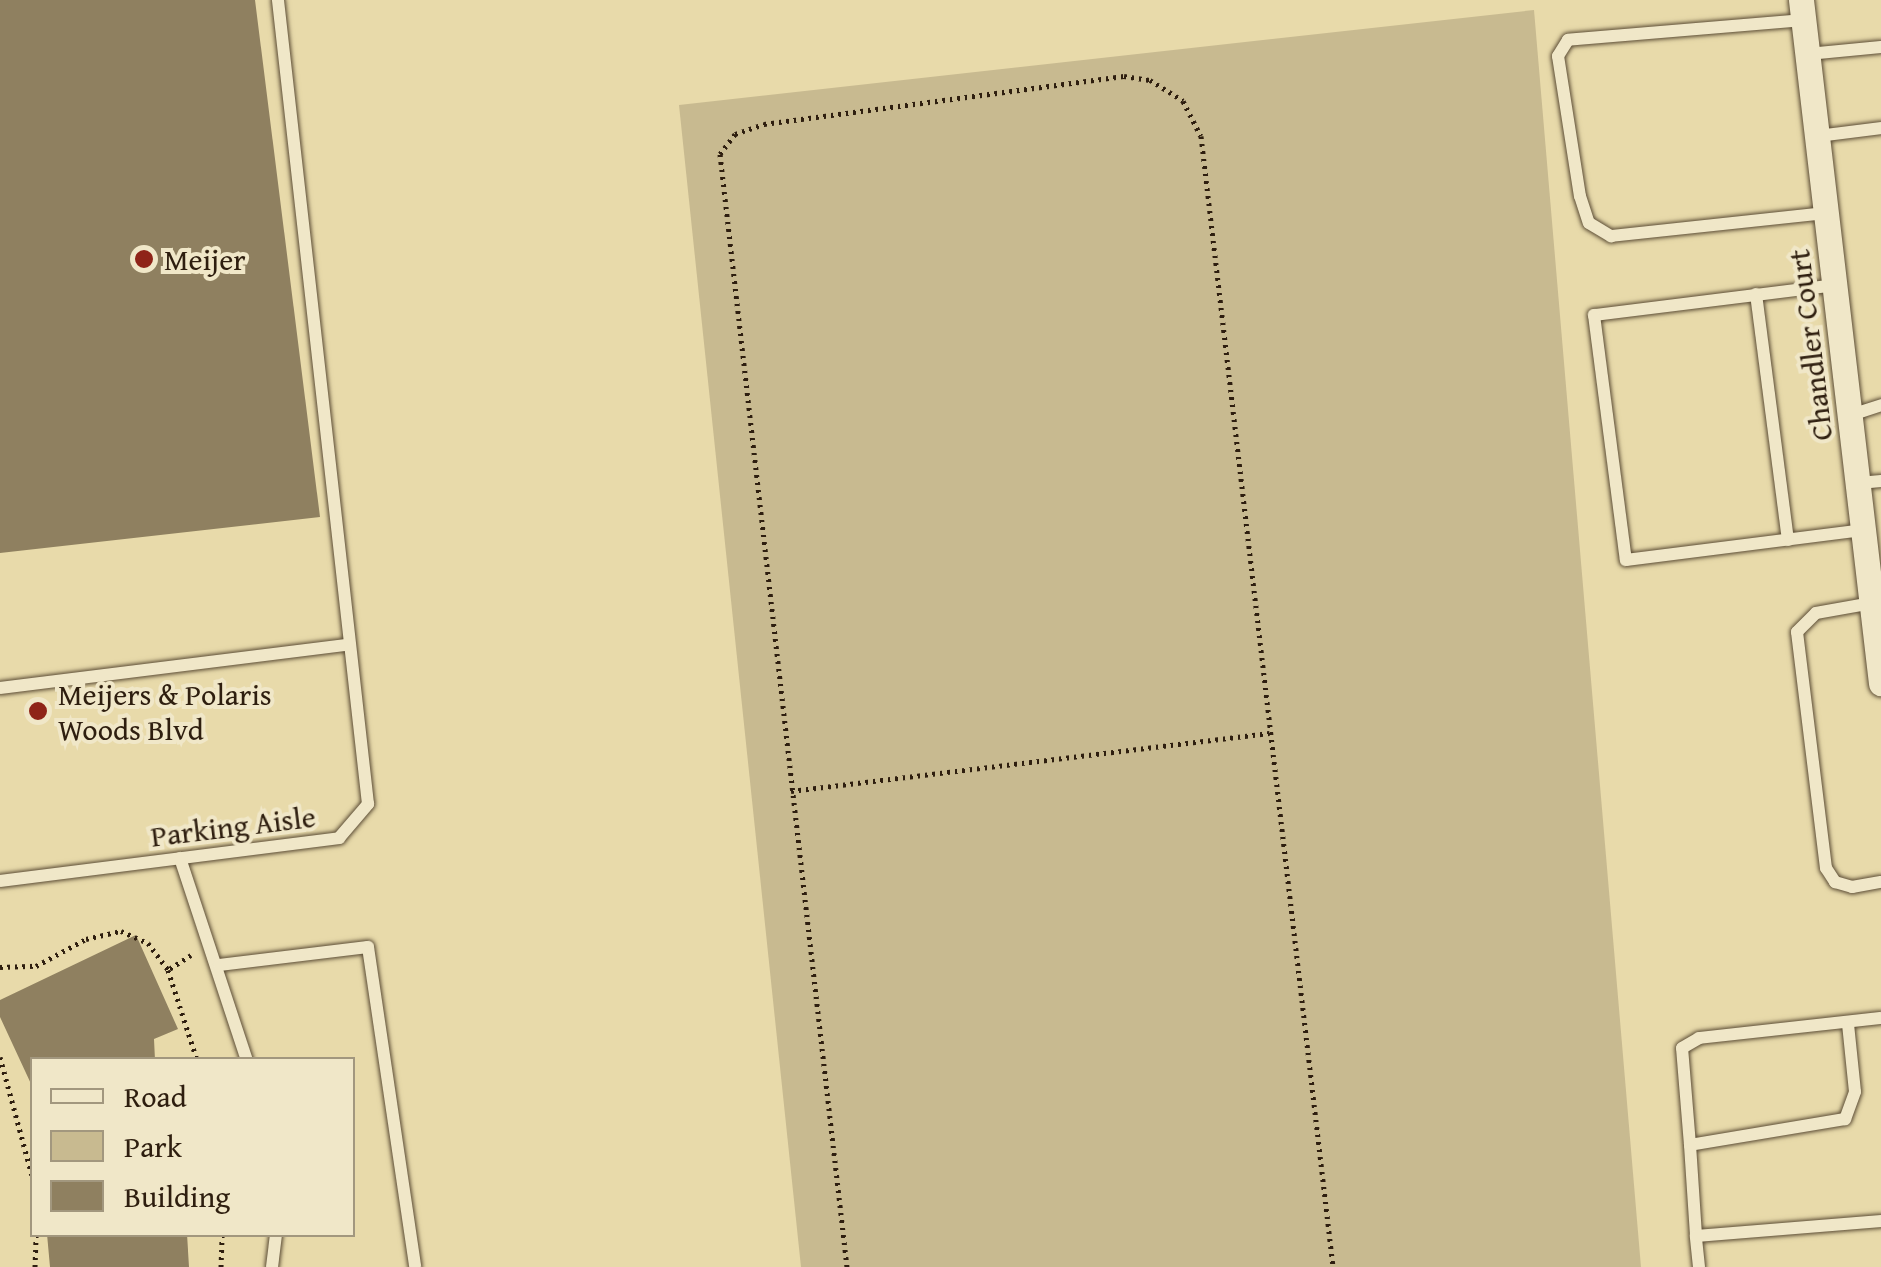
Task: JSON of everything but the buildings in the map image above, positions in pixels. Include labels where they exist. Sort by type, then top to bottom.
[{"type":"street","name":"Chandler Court","points":[[1802,10],[1851,415],[1870,482],[1864,530],[1881,682]]},
{"type":"lane","name":"Parking Aisle","points":[[0,881],[339,838],[368,804],[346,645],[278,0]]},
{"type":"lane","points":[[1802,10],[1568,40],[1558,56],[1590,223],[1611,236],[1827,213]]},
{"type":"lane","points":[[1808,54],[1881,46]]},
{"type":"lane","points":[[1818,136],[1881,128]]},
{"type":"lane","points":[[1836,285],[1594,314],[1596,334],[1626,560],[1864,530]]},
{"type":"lane","points":[[1756,294],[1788,540]]},
{"type":"lane","points":[[1851,415],[1881,405]]},
{"type":"lane","points":[[1872,603],[1816,614],[1797,632],[1826,868],[1834,882],[1852,887],[1881,882]]},
{"type":"lane","points":[[0,688],[346,645]]},
{"type":"lane","points":[[180,858],[219,965],[245,1057]]},
{"type":"lane","points":[[219,965],[368,947],[415,1267]]},
{"type":"lane","points":[[1698,1267],[1682,1048],[1699,1038],[1881,1018]]},
{"type":"lane","points":[[1690,1144],[1845,1119],[1856,1092],[1848,1024]]},
{"type":"lane","points":[[1696,1236],[1881,1220]]},
{"type":"lane","points":[[272,1267],[276,1237]]},
{"type":"path","points":[[847,1267],[720,154],[735,134],[764,124],[976,92],[1124,76],[1162,85],[1190,112],[1201,136],[1334,1267]]},
{"type":"path","points":[[791,790],[1271,733]]},
{"type":"path","points":[[0,966],[36,966],[86,938],[120,931],[148,943],[168,970],[197,1057]]},
{"type":"path","points":[[168,970],[211,942]]},
{"type":"path","points":[[0,1057],[30,1169]]},
{"type":"path","points":[[34,1267],[36,1237]]},
{"type":"path","points":[[221,1267],[222,1237]]},
{"type":"green space","points":[[1534,10],[1641,1267],[801,1267],[679,105]]},
{"type":"place","name":"Meijer","points":[[144,259]]},
{"type":"place","name":"Meijers & Polaris Woods Blvd","points":[[38,711]]}]
